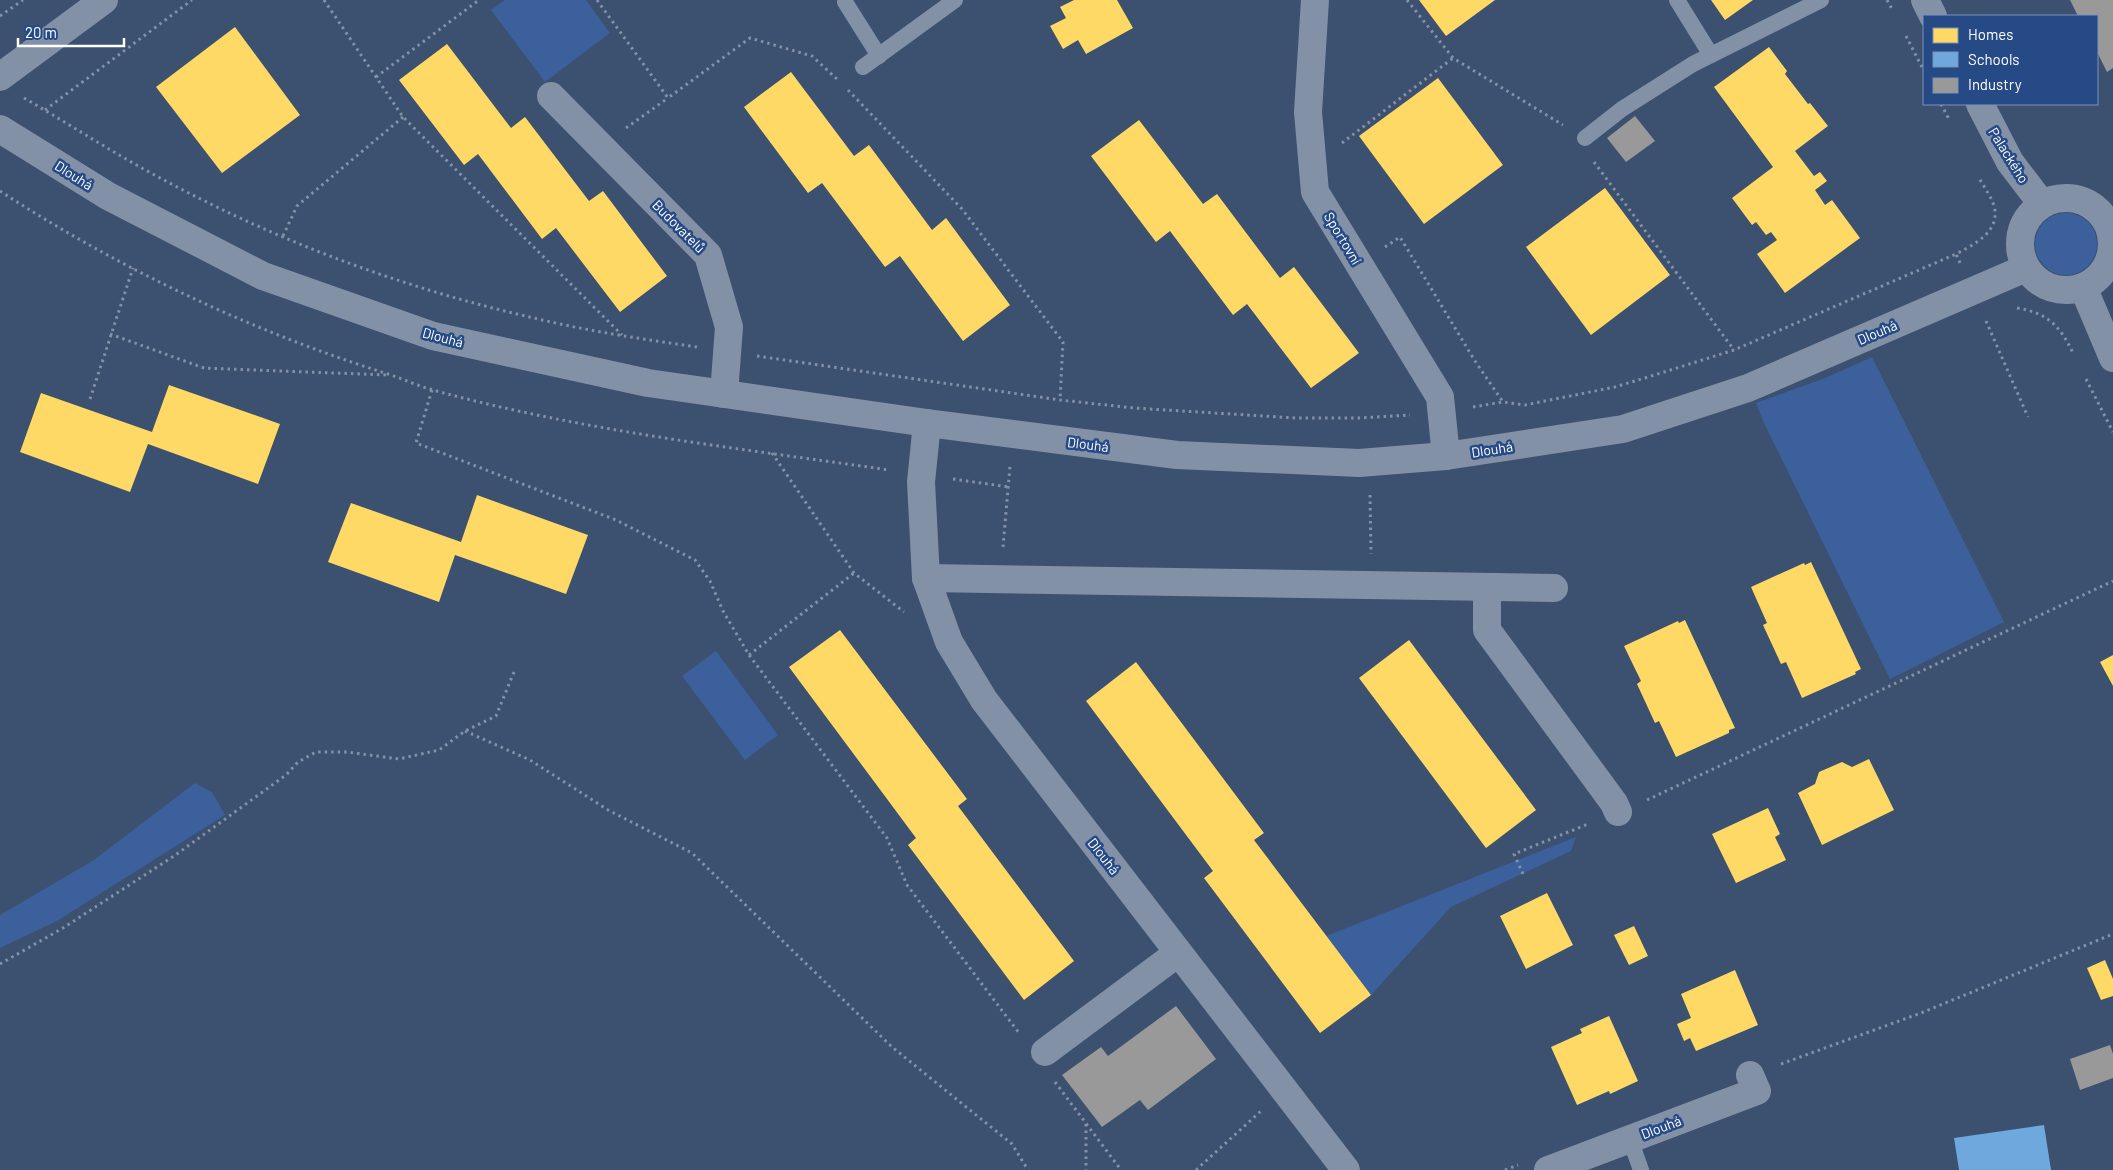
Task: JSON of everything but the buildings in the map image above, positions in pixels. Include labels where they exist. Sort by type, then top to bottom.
[{"type":"street","points":[[0,77],[104,0]]},
{"type":"street","name":"Sportovní","points":[[1315,0],[1308,112],[1315,192],[1440,396],[1446,456]]},
{"type":"street","points":[[1925,0],[1933,15]]},
{"type":"street","name":"Budovatelů","points":[[551,96],[708,255],[729,327],[724,394]]},
{"type":"street","name":"Palackého","points":[[1981,105],[2010,162],[2042,204]]},
{"type":"street","name":"Dlouhá","points":[[0,129],[108,196],[264,276],[433,336],[648,383],[1014,435],[1177,455],[1359,463],[1446,456],[1624,429],[1748,388],[2026,268]]},
{"type":"street","points":[[2059,198],[2077,198],[2093,206],[2111,227],[2113,245],[2109,263],[2098,278],[2083,288],[2065,290],[2047,286],[2039,282],[2026,268],[2020,251],[2021,233],[2028,216],[2042,204],[2059,198]]},
{"type":"street","points":[[2083,288],[2113,358]]},
{"type":"street","name":"Dlouhá","points":[[927,423],[921,482],[926,578],[949,642],[984,700],[1346,1170]]},
{"type":"street","points":[[926,578],[1554,588]]},
{"type":"street","points":[[1487,587],[1488,630],[1614,803],[1618,812]]},
{"type":"street","points":[[1045,1052],[1178,953]]},
{"type":"street","name":"Dlouhá","points":[[1535,1166],[1630,1139],[1757,1091],[1750,1075]]},
{"type":"lane","points":[[864,67],[955,0]]},
{"type":"lane","points":[[1677,0],[1711,55]]},
{"type":"lane","points":[[1585,138],[1622,109],[1693,64],[1821,0]]},
{"type":"lane","points":[[845,2],[879,56]]},
{"type":"lane","points":[[1630,1139],[1641,1170]]},
{"type":"path","points":[[0,16],[23,0]]},
{"type":"path","points":[[45,110],[192,0]]},
{"type":"path","points":[[324,0],[404,117],[623,336]]},
{"type":"path","points":[[376,77],[478,0]]},
{"type":"path","points":[[597,0],[668,98]]},
{"type":"path","points":[[1407,0],[1453,58],[1570,129]]},
{"type":"path","points":[[600,146],[750,38],[812,56],[841,83],[962,209],[1063,342],[1060,400]]},
{"type":"path","points":[[1339,145],[1453,58]]},
{"type":"path","points":[[23,96],[164,181],[236,216],[383,275],[460,299],[533,318],[623,336],[1060,400],[1134,408],[1296,418],[1378,418],[1441,412],[1503,402],[1525,405],[1615,387],[1734,350],[1956,254]]},
{"type":"path","points":[[283,236],[298,206],[404,117]]},
{"type":"path","points":[[1592,158],[1734,350]]},
{"type":"path","points":[[1381,248],[1400,237],[1475,361],[1503,402]]},
{"type":"path","points":[[90,399],[133,268]]},
{"type":"path","points":[[1986,320],[2028,417]]},
{"type":"path","points":[[110,334],[204,368],[392,376]]},
{"type":"path","points":[[432,390],[416,442],[616,520],[695,560],[710,580],[723,611],[750,655],[887,838],[907,885],[1019,1034]]},
{"type":"path","points":[[1000,579],[1017,393]]},
{"type":"path","points":[[771,453],[854,573],[907,615]]},
{"type":"path","points":[[1370,491],[1371,559]]},
{"type":"path","points":[[750,655],[854,573]]},
{"type":"path","points":[[1523,874],[1514,854],[1679,786],[2113,580]]},
{"type":"path","points":[[0,964],[63,928],[174,856],[286,775],[298,762],[316,752],[347,752],[400,759],[439,750],[465,731],[496,716],[514,672]]},
{"type":"path","points":[[465,731],[530,760],[608,810],[692,853],[892,1047],[1012,1144],[1028,1170]]},
{"type":"path","points":[[1750,1075],[1921,1013],[2113,934]]},
{"type":"path","points":[[1053,1079],[1121,1170]]},
{"type":"path","points":[[1196,1170],[1284,1090]]},
{"type":"path","points":[[1086,1123],[1086,1170]]},
{"type":"path","points":[[1505,1170],[1535,1166]]},
{"type":"shaded area","points":[[505,0],[586,0],[610,33],[545,82],[491,10]]},
{"type":"shaded area","points":[[2066,213],[2078,216],[2088,222],[2094,232],[2097,244],[2094,256],[2088,266],[2078,272],[2066,275],[2054,272],[2044,266],[2038,256],[2035,244],[2038,232],[2044,222],[2054,216]]},
{"type":"shaded area","points":[[1872,357],[2004,622],[1890,679],[1763,421],[1756,403],[1825,378]]},
{"type":"shaded area","points":[[716,651],[778,735],[745,760],[682,676]]},
{"type":"shaded area","points":[[195,783],[212,792],[225,815],[57,921],[0,948],[0,915],[94,860]]},
{"type":"shaded area","points":[[1576,837],[1571,851],[1451,907],[1371,995],[1326,936]]}]
